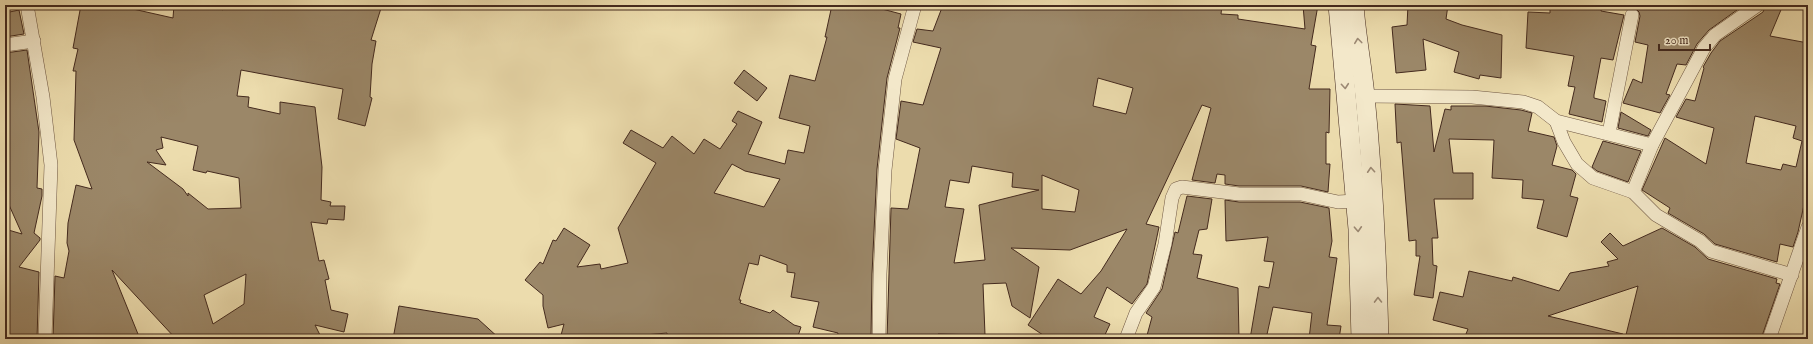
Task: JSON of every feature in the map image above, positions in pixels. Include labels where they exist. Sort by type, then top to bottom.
[{"type":"street","points":[[28,5],[43,96],[51,165],[45,339]]},
{"type":"street","points":[[879,339],[885,170],[896,79],[915,5]]},
{"type":"street","points":[[1338,5],[1356,201],[1361,339]]},
{"type":"street","points":[[1354,5],[1365,96],[1376,253],[1379,339]]},
{"type":"street","points":[[1633,192],[1652,145],[1704,48],[1716,35],[1758,5]]},
{"type":"street","points":[[1609,133],[1632,15]]},
{"type":"street","points":[[5,45],[34,41]]},
{"type":"street","points":[[1365,96],[1499,98],[1523,102],[1538,107],[1556,120],[1652,145]]},
{"type":"street","points":[[1556,120],[1564,142],[1577,164],[1593,178],[1633,192],[1656,215],[1700,241],[1711,251],[1792,275]]},
{"type":"street","points":[[1126,339],[1136,313],[1154,287],[1165,244],[1172,198],[1176,189],[1182,187],[1239,194],[1301,194],[1338,202],[1356,201]]},
{"type":"street","points":[[1769,339],[1792,275],[1803,256],[1808,227]]},
{"type":"building","points":[[81,5],[133,5],[133,9],[173,18],[174,5],[219,5],[222,10],[231,5],[382,5],[371,40],[376,41],[372,64],[370,97],[372,98],[365,126],[338,119],[343,89],[241,70],[237,96],[249,97],[248,107],[280,114],[280,102],[315,107],[322,167],[321,200],[331,202],[330,206],[345,206],[344,220],[328,219],[327,224],[311,222],[319,261],[324,260],[329,279],[325,280],[331,310],[348,314],[344,332],[315,325],[322,339],[176,339],[112,270],[140,339],[53,339],[55,276],[64,278],[69,251],[67,243],[68,223],[76,185],[92,189],[74,140],[76,71],[73,71],[78,49],[73,48]],"holes":[[[161,137],[198,146],[193,170],[206,173],[207,171],[239,178],[241,208],[208,209],[188,193],[188,196],[183,189],[147,162],[166,165],[156,150],[163,148]],[[246,274],[244,304],[213,324],[204,295]]]},
{"type":"building","points":[[832,5],[867,5],[901,14],[898,28],[900,28],[887,78],[877,169],[872,274],[871,339],[837,339],[838,333],[813,327],[819,302],[791,297],[795,273],[787,272],[787,265],[760,255],[758,265],[749,263],[739,300],[741,300],[740,303],[770,313],[773,310],[794,325],[801,327],[797,339],[667,339],[667,333],[622,337],[622,339],[560,339],[564,324],[548,328],[543,306],[543,295],[525,280],[540,262],[543,264],[553,240],[556,241],[564,228],[590,245],[577,267],[600,264],[601,269],[628,263],[618,228],[656,163],[623,143],[631,130],[663,148],[672,136],[694,154],[704,139],[720,149],[737,124],[732,121],[738,111],[762,122],[748,154],[785,164],[788,150],[804,153],[810,126],[779,118],[790,75],[815,81],[827,37],[825,37]],"holes":[[[732,164],[745,171],[780,179],[764,207],[714,193]]]},
{"type":"building","points":[[943,5],[1222,5],[1221,14],[1238,15],[1238,19],[1305,29],[1303,5],[1318,5],[1311,45],[1316,46],[1309,89],[1330,89],[1329,133],[1326,132],[1326,164],[1330,164],[1328,192],[1301,186],[1239,186],[1225,184],[1225,175],[1217,174],[1215,183],[1192,180],[1211,108],[1202,105],[1146,224],[1159,227],[1147,284],[1132,304],[1107,287],[1094,317],[1110,324],[1103,339],[1049,339],[1028,325],[1058,279],[1081,294],[1101,271],[1127,229],[1070,250],[1011,248],[1039,267],[1030,318],[1012,306],[1006,283],[983,284],[985,335],[938,334],[939,339],[887,339],[891,208],[908,209],[920,148],[896,139],[901,101],[923,105],[941,48],[913,42],[917,29],[933,31]],"holes":[[[1098,78],[1133,88],[1126,114],[1093,106]],[[972,166],[1013,173],[1012,187],[1039,190],[979,205],[985,260],[954,263],[964,209],[945,207],[950,180],[969,183]],[[1042,175],[1079,190],[1075,212],[1042,209]]]},
{"type":"building","points":[[1408,5],[1448,5],[1446,19],[1462,25],[1502,35],[1501,78],[1480,75],[1479,79],[1454,72],[1459,52],[1423,39],[1426,70],[1396,73],[1392,27],[1407,25]]},
{"type":"building","points":[[1589,5],[1602,5],[1601,11],[1624,15],[1613,60],[1601,58],[1594,98],[1606,101],[1602,122],[1569,114],[1575,87],[1568,86],[1574,56],[1526,48],[1528,12],[1550,13],[1550,6],[1588,9]]},
{"type":"building","points":[[1635,5],[1744,5],[1709,30],[1697,44],[1686,65],[1677,64],[1666,94],[1670,95],[1660,113],[1623,103],[1633,79],[1642,83],[1648,45],[1635,42],[1640,16],[1639,12],[1635,8]]},
{"type":"building","points":[[1766,5],[1783,5],[1770,36],[1808,43],[1808,187],[1798,232],[1793,247],[1780,244],[1777,262],[1715,244],[1704,234],[1668,213],[1670,208],[1642,190],[1665,138],[1706,164],[1714,128],[1676,117],[1686,99],[1695,101],[1704,68],[1703,67],[1720,41],[1763,12]],"holes":[[[1755,116],[1796,126],[1793,138],[1802,141],[1796,167],[1783,164],[1781,170],[1746,163]]]},
{"type":"building","points":[[19,10],[24,34],[5,37],[5,13]]},
{"type":"building","points":[[27,50],[39,132],[37,188],[42,189],[42,196],[34,233],[40,238],[40,240],[19,267],[39,272],[37,339],[5,339],[5,229],[22,234],[5,196],[5,53]]},
{"type":"building","points":[[744,70],[767,88],[757,101],[734,83]]},
{"type":"building","points":[[1395,104],[1430,106],[1434,152],[1445,109],[1451,110],[1451,106],[1485,106],[1521,110],[1532,113],[1528,131],[1554,137],[1557,146],[1552,165],[1572,170],[1576,174],[1570,196],[1578,198],[1567,237],[1537,228],[1544,200],[1522,198],[1523,180],[1492,178],[1494,140],[1449,139],[1453,173],[1473,173],[1473,199],[1434,199],[1438,238],[1432,238],[1433,265],[1437,266],[1433,298],[1414,295],[1420,256],[1416,256],[1416,240],[1409,241],[1401,142],[1397,143]]},
{"type":"building","points":[[1621,112],[1651,130],[1648,136],[1618,128]]},
{"type":"building","points":[[1603,141],[1641,151],[1628,182],[1597,171],[1592,167]]},
{"type":"building","points":[[1187,196],[1212,199],[1207,229],[1199,230],[1193,254],[1202,255],[1197,278],[1238,288],[1239,339],[1146,339],[1152,317],[1146,313],[1162,289],[1175,232],[1178,233]]},
{"type":"building","points":[[1225,200],[1239,202],[1300,202],[1329,208],[1332,241],[1329,257],[1337,258],[1327,325],[1341,326],[1339,339],[1309,339],[1312,313],[1273,307],[1266,339],[1250,339],[1259,286],[1269,288],[1274,262],[1264,261],[1268,237],[1226,241]]},
{"type":"building","points":[[1662,228],[1695,247],[1708,259],[1777,279],[1776,283],[1780,284],[1761,339],[1625,339],[1638,286],[1548,316],[1623,334],[1622,339],[1464,339],[1468,329],[1433,320],[1440,292],[1463,297],[1469,271],[1512,281],[1513,277],[1559,291],[1570,273],[1609,266],[1607,262],[1618,259],[1601,242],[1610,233],[1623,246]]},
{"type":"building","points":[[399,306],[478,319],[500,339],[393,339]]}]
